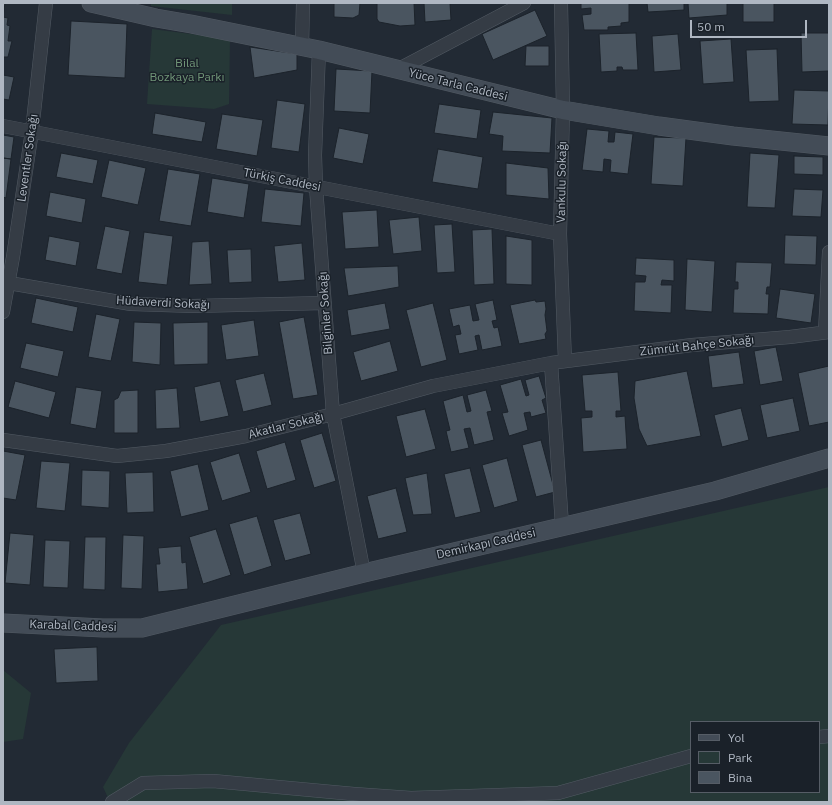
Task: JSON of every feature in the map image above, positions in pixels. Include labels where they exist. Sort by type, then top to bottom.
[{"type":"street","name":"Leventler Sokağı","points":[[3,312],[6,283],[32,131],[46,3]]},
{"type":"street","name":"Yüce Tarla Caddesi","points":[[91,3],[135,8],[311,48],[564,110],[659,126],[829,146]]},
{"type":"street","name":"Bilginler Sokağı","points":[[303,3],[311,48],[316,187],[333,414],[364,573]]},
{"type":"street","points":[[397,70],[524,3]]},
{"type":"street","name":"Vankulu Sokağı","points":[[561,3],[564,110],[560,234],[565,361]]},
{"type":"street","name":"Türkiş Caddesi","points":[[3,126],[560,234]]},
{"type":"street","points":[[827,332],[829,252]]},
{"type":"street","name":"Hüdaverdi Sokağı","points":[[6,283],[131,304],[193,306],[325,303]]},
{"type":"street","name":"Zümrüt Bahçe Sokağı","points":[[565,361],[827,332]]},
{"type":"street","name":"Akatlar Sokağı","points":[[3,440],[117,456],[166,451],[246,436],[333,414],[433,386],[565,361]]},
{"type":"street","points":[[551,363],[562,526]]},
{"type":"street","name":"Demirkapı Caddesi","points":[[142,628],[364,573],[715,491],[829,458]]},
{"type":"street","name":"Karabal Caddesi","points":[[3,623],[104,628],[142,628]]},
{"type":"street","points":[[112,802],[143,783],[206,781],[411,798],[558,793],[690,756]]},
{"type":"green space","points":[[151,3],[232,3],[232,15],[151,6]]},
{"type":"green space","name":"Bilal Bozkaya Parkı","points":[[152,29],[230,39],[229,104],[214,109],[147,104]]},
{"type":"green space","points":[[829,487],[829,802],[110,802],[103,787],[129,743],[221,625]]},
{"type":"green space","points":[[3,670],[31,693],[23,739],[3,742]]},
{"type":"building","points":[[3,3],[5,3],[3,17]]},
{"type":"building","points":[[334,3],[360,3],[359,15],[353,18],[334,17]]},
{"type":"building","points":[[377,3],[414,3],[415,25],[400,26],[379,22],[377,19]]},
{"type":"building","points":[[424,3],[450,3],[451,20],[425,22]]},
{"type":"building","points":[[581,3],[629,3],[629,22],[621,23],[621,26],[608,27],[608,30],[584,30],[582,15],[591,14],[591,8],[581,9]]},
{"type":"building","points":[[647,3],[684,3],[684,10],[648,12]]},
{"type":"building","points":[[688,3],[727,3],[727,15],[689,18]]},
{"type":"building","points":[[743,3],[774,3],[774,22],[743,22]]},
{"type":"building","points":[[535,10],[547,36],[493,60],[482,34]]},
{"type":"building","points":[[3,17],[8,18],[7,25],[10,26],[8,41],[12,41],[8,57],[3,57]]},
{"type":"building","points":[[71,21],[127,24],[125,78],[68,75]]},
{"type":"building","points":[[636,33],[638,70],[623,70],[622,67],[617,67],[617,71],[601,72],[599,34]]},
{"type":"building","points":[[801,33],[829,33],[829,71],[802,72]]},
{"type":"building","points":[[678,34],[681,70],[654,72],[652,36]]},
{"type":"building","points":[[731,39],[734,82],[703,84],[700,41]]},
{"type":"building","points":[[526,46],[549,46],[549,66],[525,66]]},
{"type":"building","points":[[250,47],[297,54],[297,70],[254,78]]},
{"type":"building","points":[[777,49],[779,101],[749,102],[746,50]]},
{"type":"building","points":[[336,69],[372,71],[370,113],[334,111]]},
{"type":"building","points":[[3,75],[14,77],[9,100],[3,99]]},
{"type":"building","points":[[794,90],[829,91],[828,125],[792,124]]},
{"type":"building","points":[[277,100],[305,104],[299,152],[271,148]]},
{"type":"building","points":[[439,104],[481,110],[477,139],[434,133]]},
{"type":"building","points":[[493,112],[552,118],[550,153],[502,151],[503,136],[489,134]]},
{"type":"building","points":[[155,113],[206,122],[202,142],[152,134]]},
{"type":"building","points":[[222,114],[263,120],[257,156],[216,149]]},
{"type":"building","points":[[339,128],[369,134],[363,164],[333,158]]},
{"type":"building","points":[[587,129],[609,131],[608,142],[614,142],[615,132],[633,134],[628,174],[610,172],[611,160],[604,159],[603,172],[582,170]]},
{"type":"building","points":[[3,135],[14,137],[11,159],[3,158]]},
{"type":"building","points":[[654,137],[686,138],[683,186],[651,184]]},
{"type":"building","points":[[438,149],[483,157],[478,189],[432,182]]},
{"type":"building","points":[[61,153],[98,160],[93,184],[56,177]]},
{"type":"building","points":[[750,153],[779,155],[775,208],[747,207]]},
{"type":"building","points":[[794,156],[823,157],[823,175],[794,174]]},
{"type":"building","points":[[3,158],[11,159],[6,198],[3,197]]},
{"type":"building","points":[[109,160],[146,168],[138,205],[101,197]]},
{"type":"building","points":[[506,163],[548,168],[549,199],[506,195]]},
{"type":"building","points":[[168,169],[200,174],[191,226],[159,221]]},
{"type":"building","points":[[212,178],[249,184],[244,218],[207,212]]},
{"type":"building","points":[[265,189],[304,193],[301,226],[261,222]]},
{"type":"building","points":[[794,189],[823,190],[821,217],[792,216]]},
{"type":"building","points":[[50,192],[86,199],[82,223],[46,216]]},
{"type":"building","points":[[377,210],[379,247],[345,249],[342,212]]},
{"type":"building","points":[[419,217],[422,251],[393,254],[389,220]]},
{"type":"building","points":[[452,224],[455,272],[437,273],[434,225]]},
{"type":"building","points":[[105,226],[130,231],[122,274],[96,269]]},
{"type":"building","points":[[492,229],[494,284],[474,285],[472,230]]},
{"type":"building","points":[[144,232],[173,236],[167,285],[138,282]]},
{"type":"building","points":[[785,235],[817,236],[816,265],[784,264]]},
{"type":"building","points":[[49,236],[80,242],[76,266],[45,260]]},
{"type":"building","points":[[506,236],[532,240],[532,285],[506,284]]},
{"type":"building","points":[[209,241],[212,284],[189,285],[192,242]]},
{"type":"building","points":[[302,243],[305,280],[278,282],[274,246]]},
{"type":"building","points":[[251,249],[252,282],[229,283],[227,250]]},
{"type":"building","points":[[636,258],[674,260],[674,281],[662,280],[661,285],[672,285],[671,313],[634,311],[635,282],[645,282],[646,276],[635,275]]},
{"type":"building","points":[[687,259],[715,261],[712,312],[685,310]]},
{"type":"building","points":[[736,262],[772,263],[770,287],[767,287],[766,294],[769,294],[768,314],[733,313],[734,289],[738,289],[738,282],[735,282]]},
{"type":"building","points":[[398,266],[399,287],[348,296],[344,268]]},
{"type":"building","points":[[780,289],[815,294],[811,323],[776,318]]},
{"type":"building","points":[[36,298],[78,307],[73,332],[31,323]]},
{"type":"building","points":[[493,300],[497,320],[492,321],[494,328],[498,327],[502,346],[482,350],[479,335],[475,336],[478,350],[459,354],[455,335],[461,334],[459,325],[453,327],[449,309],[470,305],[473,321],[479,320],[475,304]]},
{"type":"building","points":[[535,300],[536,302],[545,301],[547,331],[545,334],[546,339],[519,344],[510,305]]},
{"type":"building","points":[[385,303],[390,329],[351,336],[347,310]]},
{"type":"building","points":[[433,303],[447,360],[421,367],[406,310]]},
{"type":"building","points":[[96,314],[120,319],[111,361],[88,357]]},
{"type":"building","points":[[304,317],[318,395],[293,399],[279,322]]},
{"type":"building","points":[[254,320],[259,356],[226,360],[221,325]]},
{"type":"building","points":[[134,322],[161,323],[160,365],[132,362]]},
{"type":"building","points":[[208,322],[208,364],[174,365],[173,323]]},
{"type":"building","points":[[390,341],[398,371],[361,381],[353,352]]},
{"type":"building","points":[[26,343],[64,351],[58,377],[20,368]]},
{"type":"building","points":[[776,347],[783,381],[760,385],[754,351]]},
{"type":"building","points":[[739,352],[744,384],[712,388],[708,356]]},
{"type":"building","points":[[829,366],[829,422],[809,426],[798,373]]},
{"type":"building","points":[[687,371],[701,436],[647,446],[639,429],[634,398],[635,381]]},
{"type":"building","points":[[618,372],[621,411],[616,411],[616,417],[625,416],[627,449],[583,452],[581,418],[592,417],[592,411],[585,411],[582,375]]},
{"type":"building","points":[[264,373],[272,405],[243,412],[235,380]]},
{"type":"building","points":[[539,376],[546,398],[542,400],[546,413],[531,417],[530,412],[524,413],[528,430],[509,436],[502,413],[508,412],[500,385],[521,379],[526,396],[529,395],[525,380]]},
{"type":"building","points":[[15,381],[56,392],[49,418],[8,407]]},
{"type":"building","points":[[220,381],[229,416],[200,422],[194,387]]},
{"type":"building","points":[[76,387],[102,391],[96,429],[70,424]]},
{"type":"building","points":[[177,388],[180,428],[156,429],[155,390]]},
{"type":"building","points":[[138,390],[138,433],[114,433],[114,400],[118,398],[121,391]]},
{"type":"building","points":[[486,390],[492,411],[487,412],[494,440],[474,445],[470,428],[464,429],[469,448],[451,452],[446,431],[450,430],[443,401],[463,395],[467,412],[471,411],[467,395]]},
{"type":"building","points":[[793,398],[800,431],[767,438],[760,405]]},
{"type":"building","points":[[741,408],[749,440],[722,447],[714,415]]},
{"type":"building","points":[[425,409],[436,449],[406,457],[396,416]]},
{"type":"building","points":[[322,433],[336,481],[314,488],[300,440]]},
{"type":"building","points":[[541,440],[555,492],[536,497],[522,445]]},
{"type":"building","points":[[285,442],[296,480],[267,489],[256,451]]},
{"type":"building","points":[[3,451],[25,455],[16,500],[3,498]]},
{"type":"building","points":[[239,453],[251,492],[222,501],[210,462]]},
{"type":"building","points":[[507,458],[518,501],[494,508],[482,465]]},
{"type":"building","points":[[41,461],[70,463],[65,511],[36,508]]},
{"type":"building","points":[[198,464],[209,510],[181,517],[170,471]]},
{"type":"building","points":[[470,468],[481,512],[455,518],[444,474]]},
{"type":"building","points":[[82,470],[110,471],[109,508],[81,506]]},
{"type":"building","points":[[153,472],[154,512],[127,513],[125,473]]},
{"type":"building","points":[[427,473],[432,514],[413,515],[405,478]]},
{"type":"building","points":[[396,488],[407,532],[378,539],[367,496]]},
{"type":"building","points":[[300,513],[311,554],[285,561],[273,520]]},
{"type":"building","points":[[257,516],[272,566],[244,575],[229,524]]},
{"type":"building","points":[[216,529],[231,575],[203,584],[189,537]]},
{"type":"building","points":[[10,533],[34,535],[30,585],[5,583]]},
{"type":"building","points":[[123,535],[144,536],[142,589],[121,588]]},
{"type":"building","points":[[85,537],[106,537],[105,590],[83,589]]},
{"type":"building","points":[[45,540],[70,541],[68,588],[43,587]]},
{"type":"building","points":[[181,546],[182,563],[186,562],[188,589],[158,592],[156,564],[160,564],[158,548]]},
{"type":"building","points":[[97,647],[98,681],[56,683],[54,649]]}]
